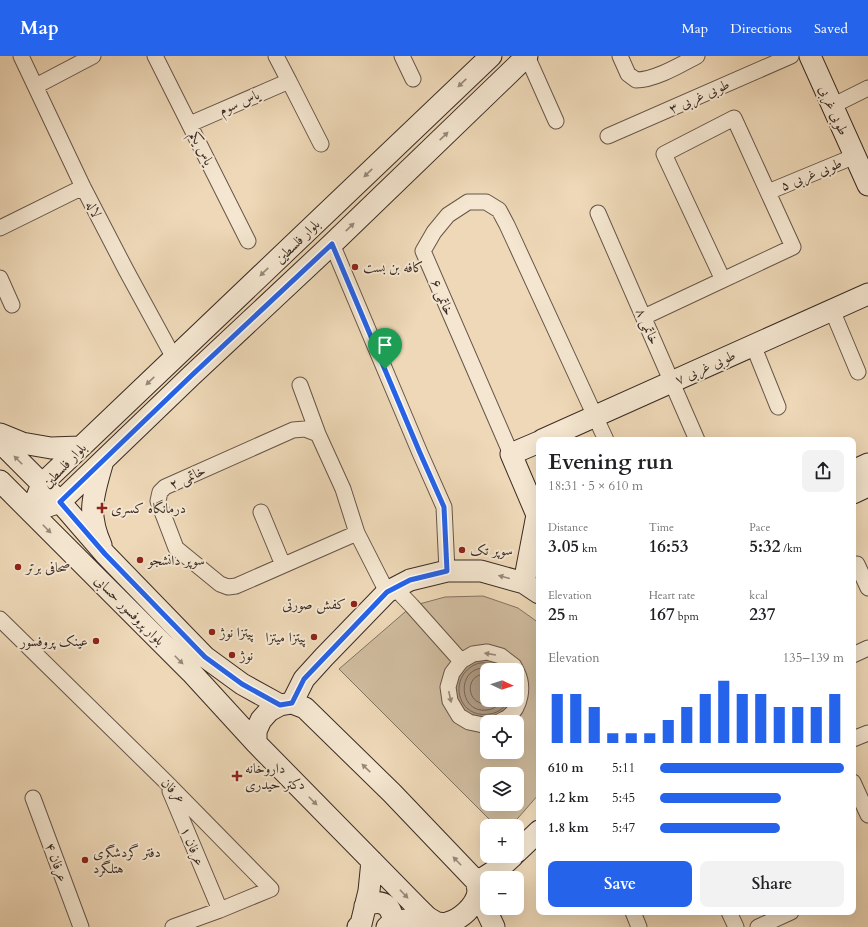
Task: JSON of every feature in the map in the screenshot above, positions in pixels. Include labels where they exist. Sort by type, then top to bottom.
[{"type":"main road","name":"بلوار فلسطین","points":[[31,512],[42,484],[491,56]]},
{"type":"main road","name":"بلوار فلسطین","points":[[31,512],[60,502],[191,376],[332,244],[527,56]]},
{"type":"main road","name":"طوبی غربی","points":[[810,56],[868,185]]},
{"type":"main road","name":"طوبی غربی ۷","points":[[549,437],[868,294]]},
{"type":"main road","points":[[0,434],[22,443],[51,448],[80,448]]},
{"type":"main road","name":"بلوار پروفسور حسابی","points":[[0,442],[60,502],[105,554],[205,657],[242,684],[286,704],[305,708],[392,793],[477,888],[494,927]]},
{"type":"main road","points":[[511,454],[536,443]]},
{"type":"main road","name":"خاتمی ۶","points":[[511,454],[536,512]]},
{"type":"main road","points":[[103,460],[93,497],[92,516],[96,534],[105,554]]},
{"type":"main road","points":[[856,470],[868,464]]},
{"type":"main road","name":"بلوار پروفسور حسابی","points":[[0,481],[191,672],[256,743],[372,861],[435,922]]},
{"type":"main road","points":[[856,492],[868,486]]},
{"type":"main road","name":"خاتمی ۶","points":[[532,588],[536,529]]},
{"type":"main road","points":[[256,743],[256,731],[261,720],[270,710],[286,704],[304,679],[391,590],[410,580],[447,571],[481,571],[532,588]]},
{"type":"main road","points":[[524,845],[536,834]]},
{"type":"main road","points":[[358,927],[361,924],[366,906],[372,861]]},
{"type":"main road","points":[[366,906],[373,902],[381,903],[388,907],[392,914],[390,925],[435,922],[446,923],[457,919],[467,912],[474,902],[477,888],[505,863]]},
{"type":"street","name":"لاله","points":[[21,56],[83,187],[174,358]]},
{"type":"street","points":[[36,86],[93,56]]},
{"type":"street","name":"یاس یکم","points":[[154,56],[190,124],[248,241]]},
{"type":"street","points":[[276,56],[321,144]]},
{"type":"street","points":[[402,56],[414,79]]},
{"type":"street","points":[[527,56],[556,121]]},
{"type":"street","points":[[620,56],[628,74],[636,80],[644,80],[674,68],[697,56]]},
{"type":"street","name":"طوبی غربی ۳","points":[[608,136],[792,56]]},
{"type":"street","name":"یاس سوم","points":[[190,124],[289,81]]},
{"type":"street","points":[[832,106],[868,88]]},
{"type":"street","points":[[644,317],[723,280],[793,247],[734,118],[664,154],[723,280]]},
{"type":"street","name":"طوبی غربی ۵","points":[[768,192],[855,156]]},
{"type":"street","points":[[0,228],[83,187]]},
{"type":"street","name":"خاتمی ۶","points":[[511,454],[423,251],[434,232],[448,215],[468,202],[486,202],[499,210],[595,416]]},
{"type":"street","name":"خاتمی ۸","points":[[598,213],[696,437]]},
{"type":"street","points":[[332,244],[444,507],[447,571]]},
{"type":"street","points":[[0,278],[12,305]]},
{"type":"street","points":[[832,310],[858,372]]},
{"type":"street","points":[[753,345],[778,407]]},
{"type":"street","points":[[300,385],[318,434],[343,489],[357,533],[391,590],[412,606],[460,661]]},
{"type":"street","points":[[595,416],[605,437]]},
{"type":"street","name":"خاتمی ۲","points":[[318,434],[305,428],[293,430],[165,487],[160,492],[158,501],[176,548],[220,584],[228,587],[236,586],[357,533]]},
{"type":"street","points":[[262,512],[283,565]]},
{"type":"street","points":[[857,564],[868,588]]},
{"type":"street","name":"عرفان","points":[[0,619],[166,782],[271,889],[173,927]]},
{"type":"street","points":[[856,654],[868,648]]},
{"type":"street","points":[[480,725],[469,722],[459,716],[450,701],[448,687],[452,673],[460,661],[473,654],[487,652],[501,656],[510,663]]},
{"type":"street","points":[[510,715],[516,707]]},
{"type":"street","points":[[856,738],[868,733]]},
{"type":"street","name":"عرفان ۱","points":[[166,782],[220,910]]},
{"type":"street","points":[[856,789],[868,815]]},
{"type":"street","name":"عرفان ۴","points":[[33,798],[81,927]]},
{"type":"street","points":[[634,915],[639,927]]},
{"type":"street","points":[[730,915],[736,927]]},
{"type":"street","points":[[758,927],[784,915]]},
{"type":"shaded area","points":[[483,596],[518,608],[536,621],[536,797],[517,819],[489,819],[481,811],[524,811],[524,767],[480,767],[480,810],[339,669],[412,606],[445,597]]},
{"type":"water","points":[[487,658],[500,663],[480,663],[480,707],[508,707],[504,712],[498,715],[480,715],[480,717],[478,717],[468,713],[460,705],[456,696],[455,685],[458,675],[464,666],[474,660]]},
{"type":"place","name":"کافه بن بست","points":[[355,267]]},
{"type":"place","name":"درمانگاه کسری","points":[[102,508]]},
{"type":"place","name":"سوپر تک","points":[[462,550]]},
{"type":"place","name":"سوپر دانشجو","points":[[140,560]]},
{"type":"place","name":"صحافی برتر","points":[[18,567]]},
{"type":"place","name":"کفش صورتی","points":[[354,604]]},
{"type":"place","name":"پیتزا نوژ","points":[[212,632]]},
{"type":"place","name":"پیتزا میتزا","points":[[314,637]]},
{"type":"place","name":"عینک پروفسور","points":[[96,641]]},
{"type":"place","name":"نوژ","points":[[232,655]]},
{"type":"place","name":"داروخانه دکتر حیدری","points":[[237,776]]},
{"type":"place","name":"دفتر گردشگری هتلگرد","points":[[85,860]]},
{"type":"route","points":[[332,244],[385,369],[444,507],[447,571],[410,580],[387,592],[304,679],[292,703],[280,705],[242,684],[205,657],[105,554],[60,502],[191,376],[332,244]]}]
